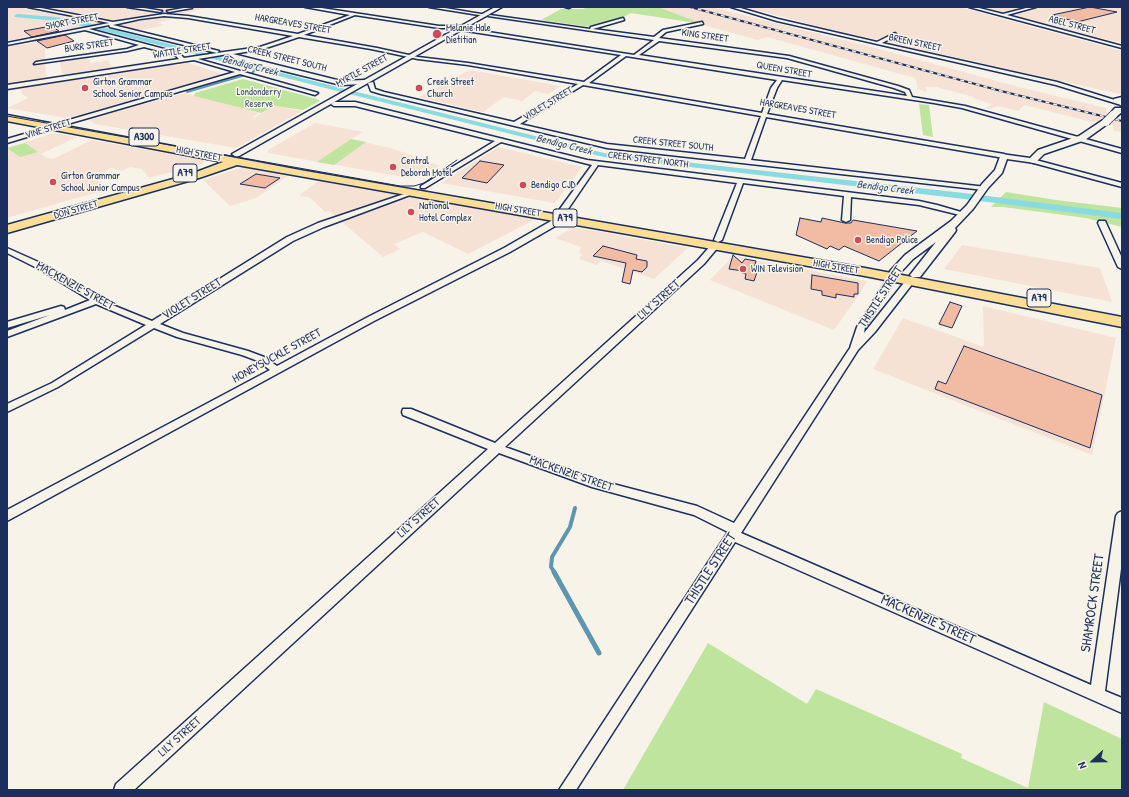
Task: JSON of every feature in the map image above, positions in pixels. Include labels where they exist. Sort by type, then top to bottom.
[{"type":"highway","name":"HIGH STREET","points":[[7,114],[59,125],[351,178],[894,274],[1122,322]]},
{"type":"highway","name":"HIGH STREET","points":[[7,118],[78,126],[236,157]]},
{"type":"highway","name":"DON STREET","points":[[7,229],[30,220],[236,157]]},
{"type":"highway","name":"DON STREET","points":[[7,224],[30,220]]},
{"type":"highway","name":"HIGH STREET","points":[[913,278],[1122,313]]},
{"type":"main road","name":"MYRTLE STREET","points":[[488,15],[499,7]]},
{"type":"main road","name":"MYRTLE STREET","points":[[236,157],[488,15],[505,7]]},
{"type":"main road","name":"MYRTLE STREET","points":[[236,157],[334,104],[343,97]]},
{"type":"main road","points":[[1032,161],[1041,152],[1079,140],[1106,122],[1120,105]]},
{"type":"main road","name":"HARGREAVES STREET","points":[[1004,156],[1032,161]]},
{"type":"main road","name":"THISTLE STREET","points":[[894,274],[903,262],[917,250],[955,223],[964,214],[999,171],[1004,156]]},
{"type":"main road","name":"THISTLE STREET","points":[[913,278],[947,237],[955,223]]},
{"type":"street","name":"CREEK STREET SOUTH","points":[[30,7],[106,20],[115,28],[198,49],[229,53],[230,55],[238,58],[341,83],[368,83],[374,90],[383,94],[616,147],[984,188]]},
{"type":"street","points":[[50,10],[61,7]]},
{"type":"street","points":[[56,12],[61,7]]},
{"type":"street","points":[[129,7],[147,10],[170,11],[192,8]]},
{"type":"street","name":"QUEEN STREET","points":[[307,7],[482,33]]},
{"type":"street","name":"KING STREET","points":[[431,7],[777,56],[807,62],[896,87],[907,91],[910,97]]},
{"type":"street","name":"BREEN STREET","points":[[733,7],[789,23],[877,44],[982,66],[1094,94],[1120,105]]},
{"type":"street","name":"ABEL STREET","points":[[971,7],[1122,47]]},
{"type":"street","points":[[1002,16],[1034,7]]},
{"type":"street","points":[[147,10],[163,16],[192,8]]},
{"type":"street","name":"HARGREAVES STREET","points":[[170,11],[188,17]]},
{"type":"street","name":"SHORT STREET","points":[[7,44],[112,24],[170,11]]},
{"type":"street","name":"WATTLE STREET","points":[[7,87],[265,47],[299,36],[356,14]]},
{"type":"street","name":"HARGREAVES STREET","points":[[163,16],[188,17],[1004,156]]},
{"type":"street","name":"SHORT STREET","points":[[140,18],[163,16]]},
{"type":"street","points":[[591,29],[623,19]]},
{"type":"street","points":[[635,56],[665,31],[702,23]]},
{"type":"street","name":"QUEEN STREET","points":[[439,27],[866,92],[910,97],[958,106],[1079,140]]},
{"type":"street","points":[[86,29],[178,54],[182,60]]},
{"type":"street","points":[[877,44],[895,34]]},
{"type":"street","name":"BURR STREET","points":[[36,63],[127,50],[145,45]]},
{"type":"street","name":"VIOLET STREET","points":[[514,125],[583,84],[625,55]]},
{"type":"street","points":[[192,59],[315,93]]},
{"type":"street","name":"VINE STREET","points":[[7,141],[241,72]]},
{"type":"street","points":[[747,162],[774,88],[780,79]]},
{"type":"street","name":"CREEK STREET NORTH","points":[[334,104],[355,104],[596,164],[928,204],[964,214]]},
{"type":"street","name":"VINE STREET","points":[[78,126],[90,116]]},
{"type":"street","name":"VIOLET STREET","points":[[383,203],[501,140]]},
{"type":"street","points":[[1079,140],[1122,151]]},
{"type":"street","name":"HARGREAVES STREET","points":[[1032,161],[1122,185]]},
{"type":"street","name":"HONEYSUCKLE STREET","points":[[7,516],[371,319],[507,250],[544,229],[554,223],[596,164]]},
{"type":"street","name":"LILY STREET","points":[[122,790],[701,262],[717,243],[741,181]]},
{"type":"street","name":"VIOLET STREET","points":[[7,408],[55,385],[290,239],[321,225],[398,199],[412,188]]},
{"type":"street","points":[[846,220],[848,194]]},
{"type":"street","points":[[1102,223],[1122,267]]},
{"type":"street","name":"MACKENZIE STREET","points":[[7,250],[42,267],[92,299],[152,324],[197,340],[245,352],[261,359],[278,370]]},
{"type":"street","name":"THISTLE STREET","points":[[855,348],[861,327],[894,274]]},
{"type":"street","name":"THISTLE STREET","points":[[567,790],[855,348],[872,330],[913,278]]},
{"type":"street","points":[[7,325],[92,299]]},
{"type":"street","points":[[7,334],[92,299]]},
{"type":"street","name":"MACKENZIE STREET","points":[[407,412],[496,448],[610,489],[690,508],[713,518],[734,533],[1122,706]]},
{"type":"street","name":"SHAMROCK STREET","points":[[1097,695],[1122,516]]},
{"type":"shaded area","points":[[7,7],[208,7],[158,23],[165,25],[136,31],[116,26],[125,24],[112,21],[7,41]]},
{"type":"shaded area","points":[[658,7],[711,7],[864,45],[1019,87],[1106,108],[1107,114],[1122,117],[1122,132],[1114,131],[1112,123],[1102,121],[1091,122],[1025,105],[1018,111],[998,106],[990,109],[986,108],[992,104],[973,98],[974,97],[936,87],[926,87],[927,92],[918,89],[915,78],[767,37],[758,40],[696,23],[697,22]]},
{"type":"shaded area","points":[[744,7],[959,7],[1122,51],[1122,93],[1119,94],[821,27]]},
{"type":"shaded area","points":[[983,7],[1122,7],[1122,43],[1117,42]]},
{"type":"shaded area","points":[[37,42],[47,49],[45,49],[46,77],[62,75],[60,62],[89,58],[90,63],[109,60],[111,67],[171,58],[174,66],[188,63],[223,74],[135,99],[145,104],[185,93],[259,113],[252,117],[254,118],[275,106],[302,111],[236,148],[95,124],[77,115],[66,118],[7,108],[28,98],[21,93],[22,89],[7,92],[7,47]]},
{"type":"shaded area","points":[[470,70],[561,86],[548,94],[535,91],[522,101],[504,97],[483,112],[419,97]]},
{"type":"shaded area","points":[[315,123],[363,132],[351,139],[394,149],[440,166],[409,178],[268,153],[268,150]]},
{"type":"shaded area","points":[[55,133],[77,137],[41,154],[47,158],[53,159],[92,140],[204,160],[204,163],[149,178],[142,169],[130,167],[122,171],[111,168],[100,174],[93,174],[105,190],[7,218],[7,148]]},
{"type":"shaded area","points":[[498,147],[582,167],[555,203],[441,183]]},
{"type":"shaded area","points":[[244,167],[288,176],[256,198],[230,206],[203,180]]},
{"type":"shaded area","points":[[318,181],[536,219],[468,254],[423,232],[394,244],[400,249],[383,257],[329,211],[325,212],[309,197],[299,196]]},
{"type":"shaded area","points":[[574,227],[688,248],[654,279],[601,261],[596,265],[579,259],[582,254],[579,253],[581,247],[555,238]]},
{"type":"shaded area","points":[[962,245],[1100,268],[1112,302],[944,269]]},
{"type":"shaded area","points":[[733,256],[867,281],[834,330],[710,280]]},
{"type":"shaded area","points":[[983,306],[1116,338],[1092,455],[873,369],[903,318],[984,347]]},
{"type":"green space","points":[[588,7],[658,7],[698,22],[696,23],[631,13],[616,21],[591,27],[541,20],[561,9],[583,9]]},
{"type":"green space","name":"Londonderry Reserve","points":[[243,79],[320,101],[303,110],[275,106],[261,113],[194,96],[195,93]]},
{"type":"green space","points":[[919,104],[929,105],[933,137],[923,135]]},
{"type":"green space","points":[[351,139],[366,142],[334,165],[317,162]]},
{"type":"green space","points":[[25,143],[38,152],[20,157],[7,148]]},
{"type":"green space","points":[[1006,192],[1122,208],[1122,227],[1086,218],[1003,207],[991,207]]},
{"type":"green space","points":[[708,643],[807,704],[816,689],[962,754],[961,758],[1028,788],[1044,702],[1122,739],[1122,790],[623,790]]},
{"type":"building","points":[[1090,7],[1117,12],[1077,22],[1052,15]]},
{"type":"building","points":[[51,26],[59,31],[32,37],[24,31]]},
{"type":"building","points":[[65,35],[74,41],[47,48],[37,41]]},
{"type":"building","points":[[480,161],[504,165],[487,183],[462,178]]},
{"type":"building","points":[[256,174],[280,178],[265,188],[240,184]]},
{"type":"building","name":"Bendigo Police","points":[[800,218],[821,222],[822,218],[845,223],[851,223],[853,220],[917,231],[879,261],[844,246],[839,250],[830,246],[827,249],[796,235]]},
{"type":"building","points":[[603,246],[637,255],[636,259],[647,261],[647,267],[642,272],[633,270],[630,284],[622,282],[626,263],[593,256]]},
{"type":"building","name":"WIN Television","points":[[733,255],[742,263],[745,259],[756,261],[754,268],[758,269],[754,281],[745,279],[746,274],[742,273],[743,271],[729,269]]},
{"type":"building","points":[[812,275],[858,283],[858,294],[854,294],[854,297],[836,294],[836,298],[822,295],[822,291],[811,289]]},
{"type":"building","points":[[950,302],[962,306],[952,328],[939,324]]},
{"type":"building","points":[[964,346],[1102,395],[1090,448],[935,389],[938,381],[946,384]]},
{"type":"waterway","name":"Bendigo Creek","points":[[17,16],[56,19],[88,25],[339,90],[604,155],[964,196],[1122,216]]},
{"type":"waterway","points":[[187,92],[252,73],[256,69]]},
{"type":"waterway","points":[[555,573],[551,567],[552,557],[570,527],[575,508]]},
{"type":"waterway","points":[[554,572],[599,653]]},
{"type":"tram line","points":[[7,116],[400,186],[414,186],[424,183],[457,160]]},
{"type":"railway","points":[[690,7],[1001,91],[1122,121]]},
{"type":"place","name":"Melanie Hale Dietitian","points":[[437,34]]},
{"type":"place","name":"Girton Grammar School Senior Campus","points":[[85,88]]},
{"type":"place","name":"Creek Street Church","points":[[419,88]]},
{"type":"place","name":"Central Deborah Motel","points":[[393,167]]},
{"type":"place","name":"Girton Grammar School Junior Campus","points":[[53,182]]},
{"type":"place","name":"Bendigo CJD","points":[[523,185]]},
{"type":"place","name":"National Hotel Complex","points":[[411,212]]},
{"type":"place","name":"Bendigo Police","points":[[858,240]]},
{"type":"place","name":"WIN Television","points":[[743,269]]}]
